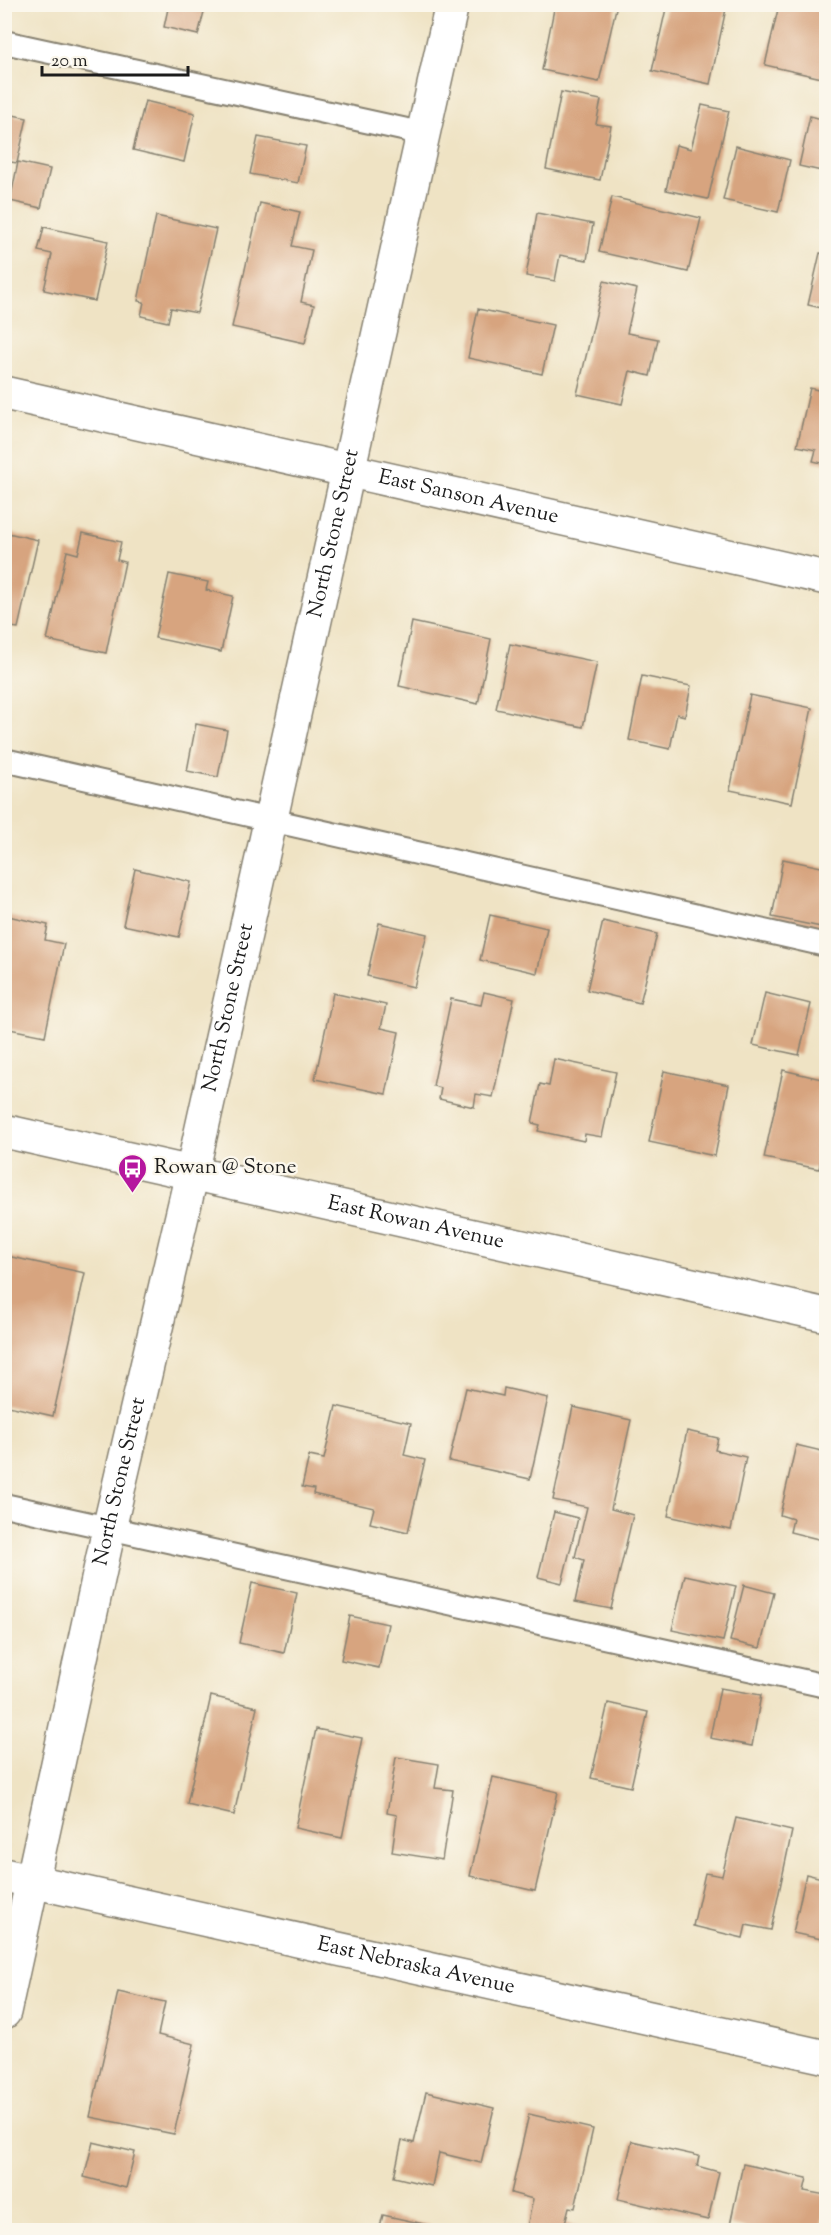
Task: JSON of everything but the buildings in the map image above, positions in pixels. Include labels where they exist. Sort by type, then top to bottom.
[{"type":"street","name":"North Stone Street","points":[[4,2012],[19,1878],[109,1529],[192,1173],[425,134],[452,4]]},
{"type":"street","name":"East Sanson Avenue","points":[[4,393],[826,578]]},
{"type":"street","name":"East Rowan Avenue","points":[[4,1131],[826,1315]]},
{"type":"street","name":"East Nebraska Avenue","points":[[19,1878],[826,2057]]},
{"type":"lane","points":[[4,42],[425,134]]},
{"type":"lane","points":[[4,760],[826,945]]},
{"type":"lane","points":[[4,1505],[826,1686]]},
{"type":"place","name":"Rowan @ Stone","points":[[133,1194]]}]
